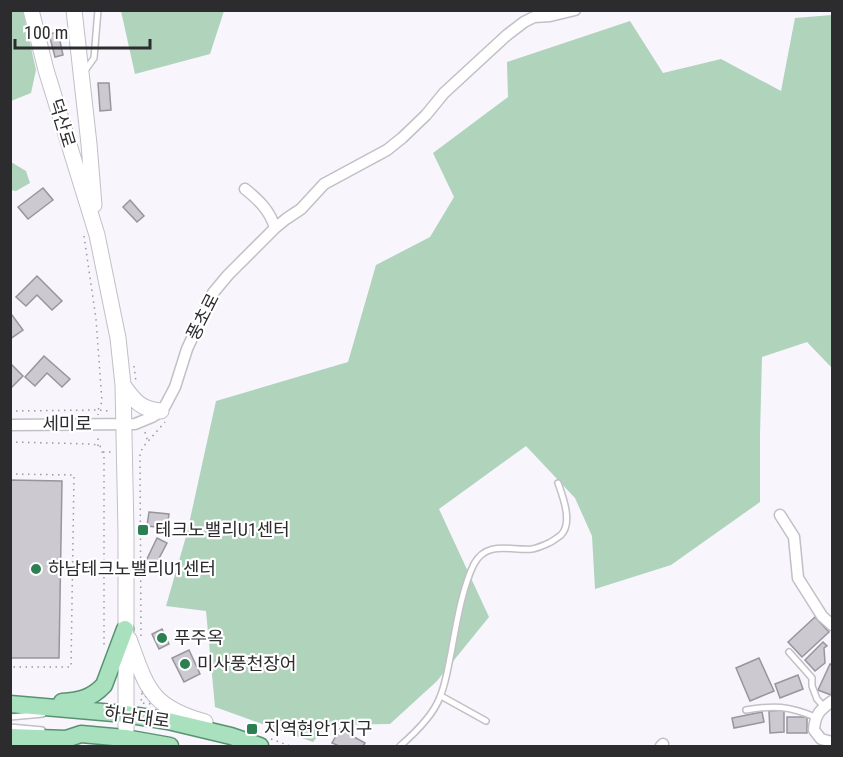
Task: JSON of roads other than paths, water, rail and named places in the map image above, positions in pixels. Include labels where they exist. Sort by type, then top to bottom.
[{"type":"main road","name":"덕산로","points":[[32,10],[118,338],[123,385],[123,425]]},
{"type":"main road","name":"덕산로","points":[[74,10],[82,75],[91,236]]},
{"type":"main road","points":[[123,385],[138,404],[147,409],[161,411]]},
{"type":"main road","points":[[123,425],[126,533],[126,742]]},
{"type":"main road","points":[[12,708],[74,702],[98,692],[104,685],[125,629]]},
{"type":"main road","points":[[125,629],[143,679],[155,697],[177,713],[211,724],[231,736]]},
{"type":"main road","name":"하남대로","points":[[12,708],[125,714],[168,721],[231,736],[260,747]]},
{"type":"main road","name":"하남대로","points":[[10,737],[67,738],[170,747]]},
{"type":"street","name":"풍초로","points":[[161,411],[171,397],[187,349],[213,292],[275,228],[302,209],[324,184],[387,150],[402,138],[426,115],[444,93],[524,22],[534,17],[575,10]]},
{"type":"street","points":[[245,189],[267,210],[275,228]]},
{"type":"street","points":[[123,425],[141,423],[161,411]]},
{"type":"street","name":"세미로","points":[[10,424],[123,425]]},
{"type":"street","points":[[780,515],[794,537],[798,578],[822,616],[832,625]]},
{"type":"street","points":[[828,704],[815,717],[814,730],[821,739],[832,742]]},
{"type":"lane","points":[[82,75],[94,58],[98,10]]},
{"type":"lane","points":[[400,747],[430,714],[441,696],[456,622],[475,563],[480,556],[492,549],[536,548],[560,536],[565,529],[566,514],[558,483]]},
{"type":"lane","points":[[789,652],[812,678],[812,686],[817,699],[828,704]]},
{"type":"lane","points":[[441,696],[486,721]]},
{"type":"lane","points":[[746,710],[767,706],[783,707],[815,717]]},
{"type":"lane","points":[[10,727],[46,731]]},
{"type":"place","name":"테크노밸리U1센터","points":[[143,530]]},
{"type":"place","name":"하남테크노밸리U1센터","points":[[36,569]]},
{"type":"place","name":"푸주옥","points":[[162,638]]},
{"type":"place","name":"미사풍천장어","points":[[185,664]]},
{"type":"place","name":"지역현안1지구","points":[[252,729]]}]
